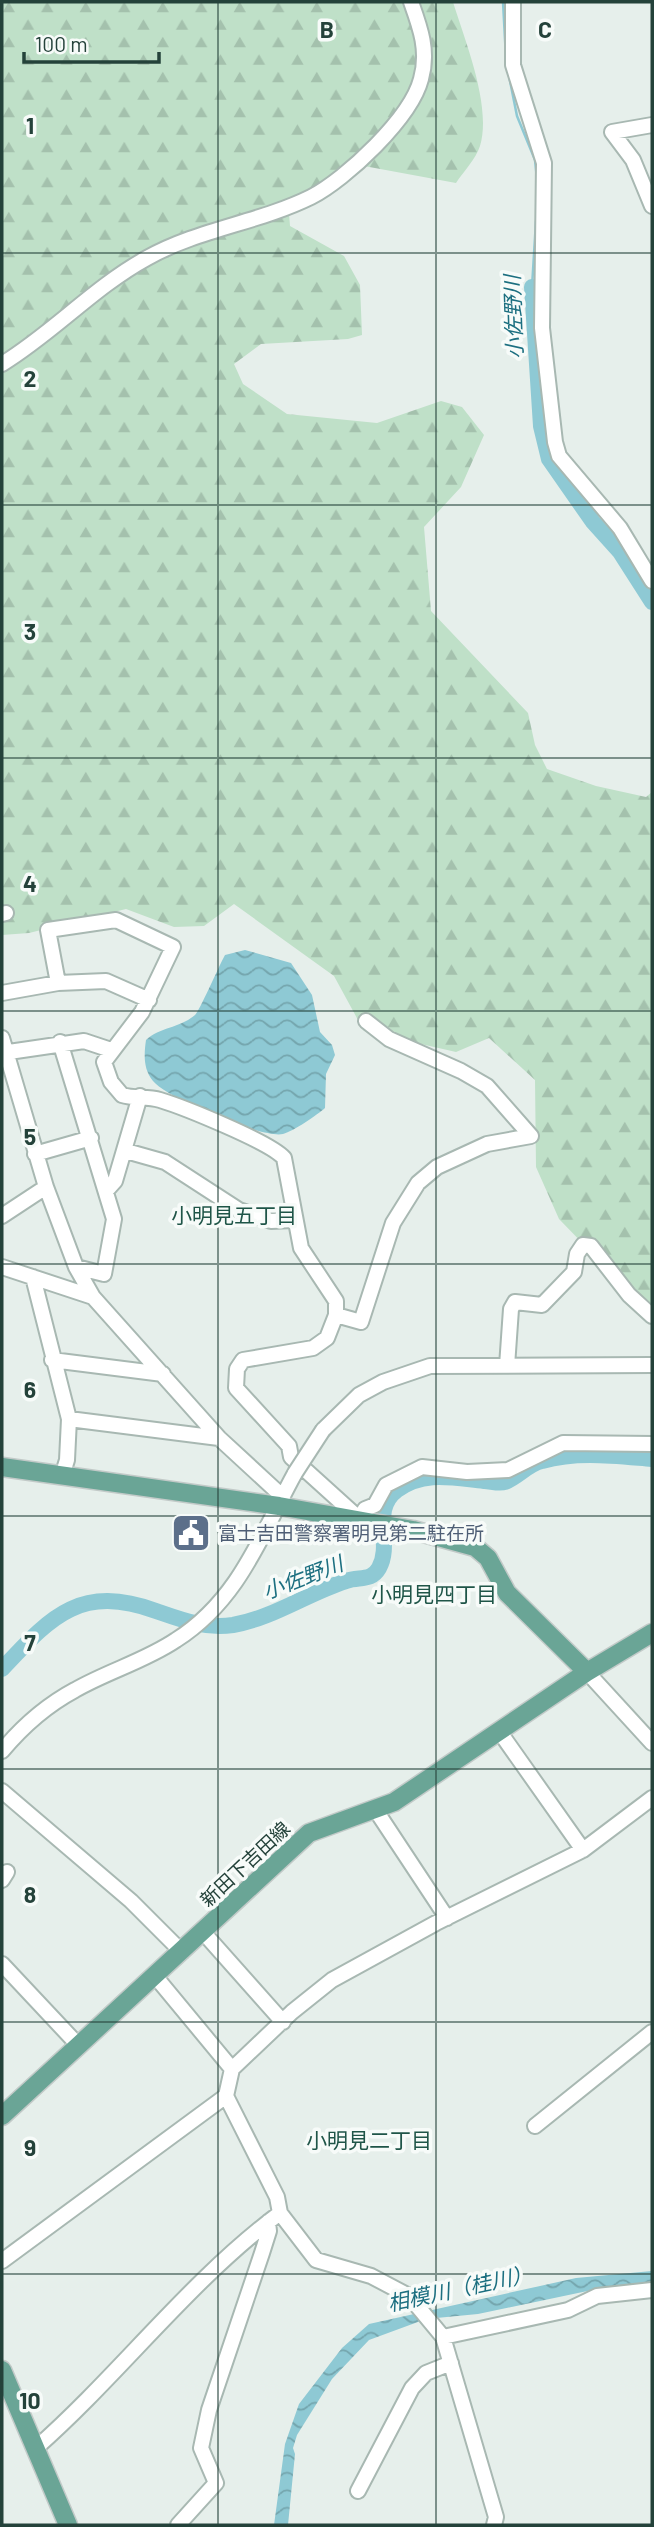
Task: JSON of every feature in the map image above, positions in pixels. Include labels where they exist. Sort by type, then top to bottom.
[{"type":"main road","points":[[2,1467],[281,1502],[413,1530],[475,1547],[488,1558],[507,1593],[587,1672]]},
{"type":"main road","name":"新田下吉田線","points":[[2,2116],[309,1833],[394,1802],[587,1672],[652,1633]]},
{"type":"main road","points":[[2,2370],[68,2525]]},
{"type":"street","points":[[2,364],[109,281],[148,257],[191,236],[276,211],[312,196],[349,170],[412,100],[421,79],[423,34],[411,2]]},
{"type":"street","points":[[513,2],[513,65],[544,163],[542,328],[555,442],[559,456],[620,528],[652,582]]},
{"type":"street","points":[[652,125],[612,132],[633,160],[652,206]]},
{"type":"street","points":[[58,983],[48,930],[116,920],[173,947],[149,1000],[134,1025],[111,1050],[104,1062],[111,1082],[122,1095],[140,1096],[183,1109],[280,1154],[285,1161],[293,1220],[304,1255],[336,1301],[336,1315],[327,1338],[313,1348],[243,1360],[237,1369],[236,1388],[289,1446],[291,1457],[362,1521],[365,1508],[375,1504],[386,1485],[422,1467],[467,1472],[508,1470],[563,1443],[652,1444]]},
{"type":"street","points":[[2,993],[58,983],[106,981],[149,1000]]},
{"type":"street","points":[[336,1315],[361,1322],[393,1223],[418,1183],[437,1167],[487,1144],[531,1136],[487,1086],[389,1039],[366,1021]]},
{"type":"street","points":[[111,1050],[85,1041],[3,1048],[35,1154],[76,1267],[93,1297],[219,1438],[281,1502]]},
{"type":"street","points":[[60,1042],[114,1219],[104,1274],[76,1267]]},
{"type":"street","points":[[106,1191],[116,1181],[140,1096]]},
{"type":"street","points":[[35,1154],[91,1138]]},
{"type":"street","points":[[126,1151],[165,1161],[239,1210],[271,1221],[293,1220]]},
{"type":"street","points":[[2,1216],[46,1187]]},
{"type":"street","points":[[507,1366],[511,1309],[515,1302],[541,1305],[574,1272],[577,1254],[583,1245],[591,1246],[629,1295],[652,1316]]},
{"type":"street","points":[[2,1267],[93,1297]]},
{"type":"street","points":[[33,1277],[69,1419],[67,1460],[62,1476]]},
{"type":"street","points":[[52,1360],[163,1374]]},
{"type":"street","points":[[2,1751],[43,1711],[74,1690],[176,1641],[228,1595],[250,1563],[295,1473],[323,1430],[359,1395],[383,1382],[430,1366],[652,1365]]},
{"type":"street","points":[[69,1419],[219,1438]]},
{"type":"street","points":[[587,1672],[652,1743]]},
{"type":"street","points":[[499,1731],[583,1850]]},
{"type":"street","points":[[2,1791],[131,1901],[182,1952]]},
{"type":"street","points":[[178,2525],[216,2483],[201,2448],[209,2410],[274,2218],[266,2175],[226,2096],[232,2069],[332,1980],[447,1918],[583,1850],[652,1798]]},
{"type":"street","points":[[375,1809],[447,1918]]},
{"type":"street","points":[[203,1933],[283,2022]]},
{"type":"street","points":[[2,1964],[79,2046]]},
{"type":"street","points":[[155,1976],[232,2069]]},
{"type":"street","points":[[535,2126],[652,2032]]},
{"type":"street","points":[[2,2261],[226,2096]]},
{"type":"street","points":[[274,2218],[316,2260],[371,2276],[410,2295],[420,2304],[439,2331],[451,2363],[496,2517],[494,2525]]},
{"type":"street","points":[[36,2448],[136,2346],[274,2218]]},
{"type":"street","points":[[439,2331],[568,2310],[597,2296],[652,2290]]},
{"type":"street","points":[[358,2491],[412,2388],[426,2373],[451,2363]]},
{"type":"green space","points":[[2,2],[453,2],[476,74],[483,112],[483,130],[476,156],[456,183],[364,166],[288,200],[290,226],[344,256],[360,285],[362,335],[348,339],[261,344],[234,364],[243,384],[287,414],[377,423],[441,401],[462,407],[484,435],[461,487],[424,527],[431,611],[528,713],[535,745],[547,769],[596,786],[646,797],[652,792],[652,1315],[559,1219],[536,1167],[535,1080],[489,1038],[456,1052],[364,1031],[334,976],[234,904],[204,926],[174,927],[126,909],[29,933],[2,935]]},
{"type":"water","points":[[245,950],[291,963],[312,995],[320,1032],[332,1045],[335,1055],[326,1074],[325,1108],[283,1134],[255,1130],[194,1107],[153,1081],[146,1066],[146,1040],[157,1032],[183,1023],[195,1015],[225,955]]},
{"type":"water","points":[[652,2271],[652,2283],[597,2289],[478,2314],[426,2319],[369,2340],[332,2379],[297,2435],[293,2448],[295,2454],[288,2525],[274,2525],[285,2444],[299,2404],[342,2348],[369,2324],[576,2278]]},
{"type":"waterway","name":"小佐野川","points":[[503,2],[506,58]]},
{"type":"waterway","name":"小佐野川","points":[[508,71],[517,116],[535,160],[537,179]]},
{"type":"waterway","name":"小佐野川","points":[[532,287],[536,221]]},
{"type":"waterway","name":"小佐野川","points":[[532,287],[541,426],[549,459],[593,522],[620,552],[652,602]]},
{"type":"waterway","name":"小佐野川","points":[[2,1669],[35,1634],[68,1610],[86,1604],[106,1601],[129,1603],[194,1623],[233,1625],[262,1617],[346,1581],[372,1575],[383,1558],[383,1517],[389,1498],[397,1490],[418,1480],[450,1477],[503,1483],[537,1463],[556,1458],[597,1455],[652,1459]]},
{"type":"place","name":"富士吉田警察署明見第二駐在所","points":[[191,1533]]},
{"type":"district","name":"小明見五丁目","points":[[234,1216]]},
{"type":"district","name":"小明見四丁目","points":[[434,1595]]},
{"type":"district","name":"小明見二丁目","points":[[369,2141]]},
{"type":"water label","name":"相模川（桂川）","points":[[460,2289]]}]
